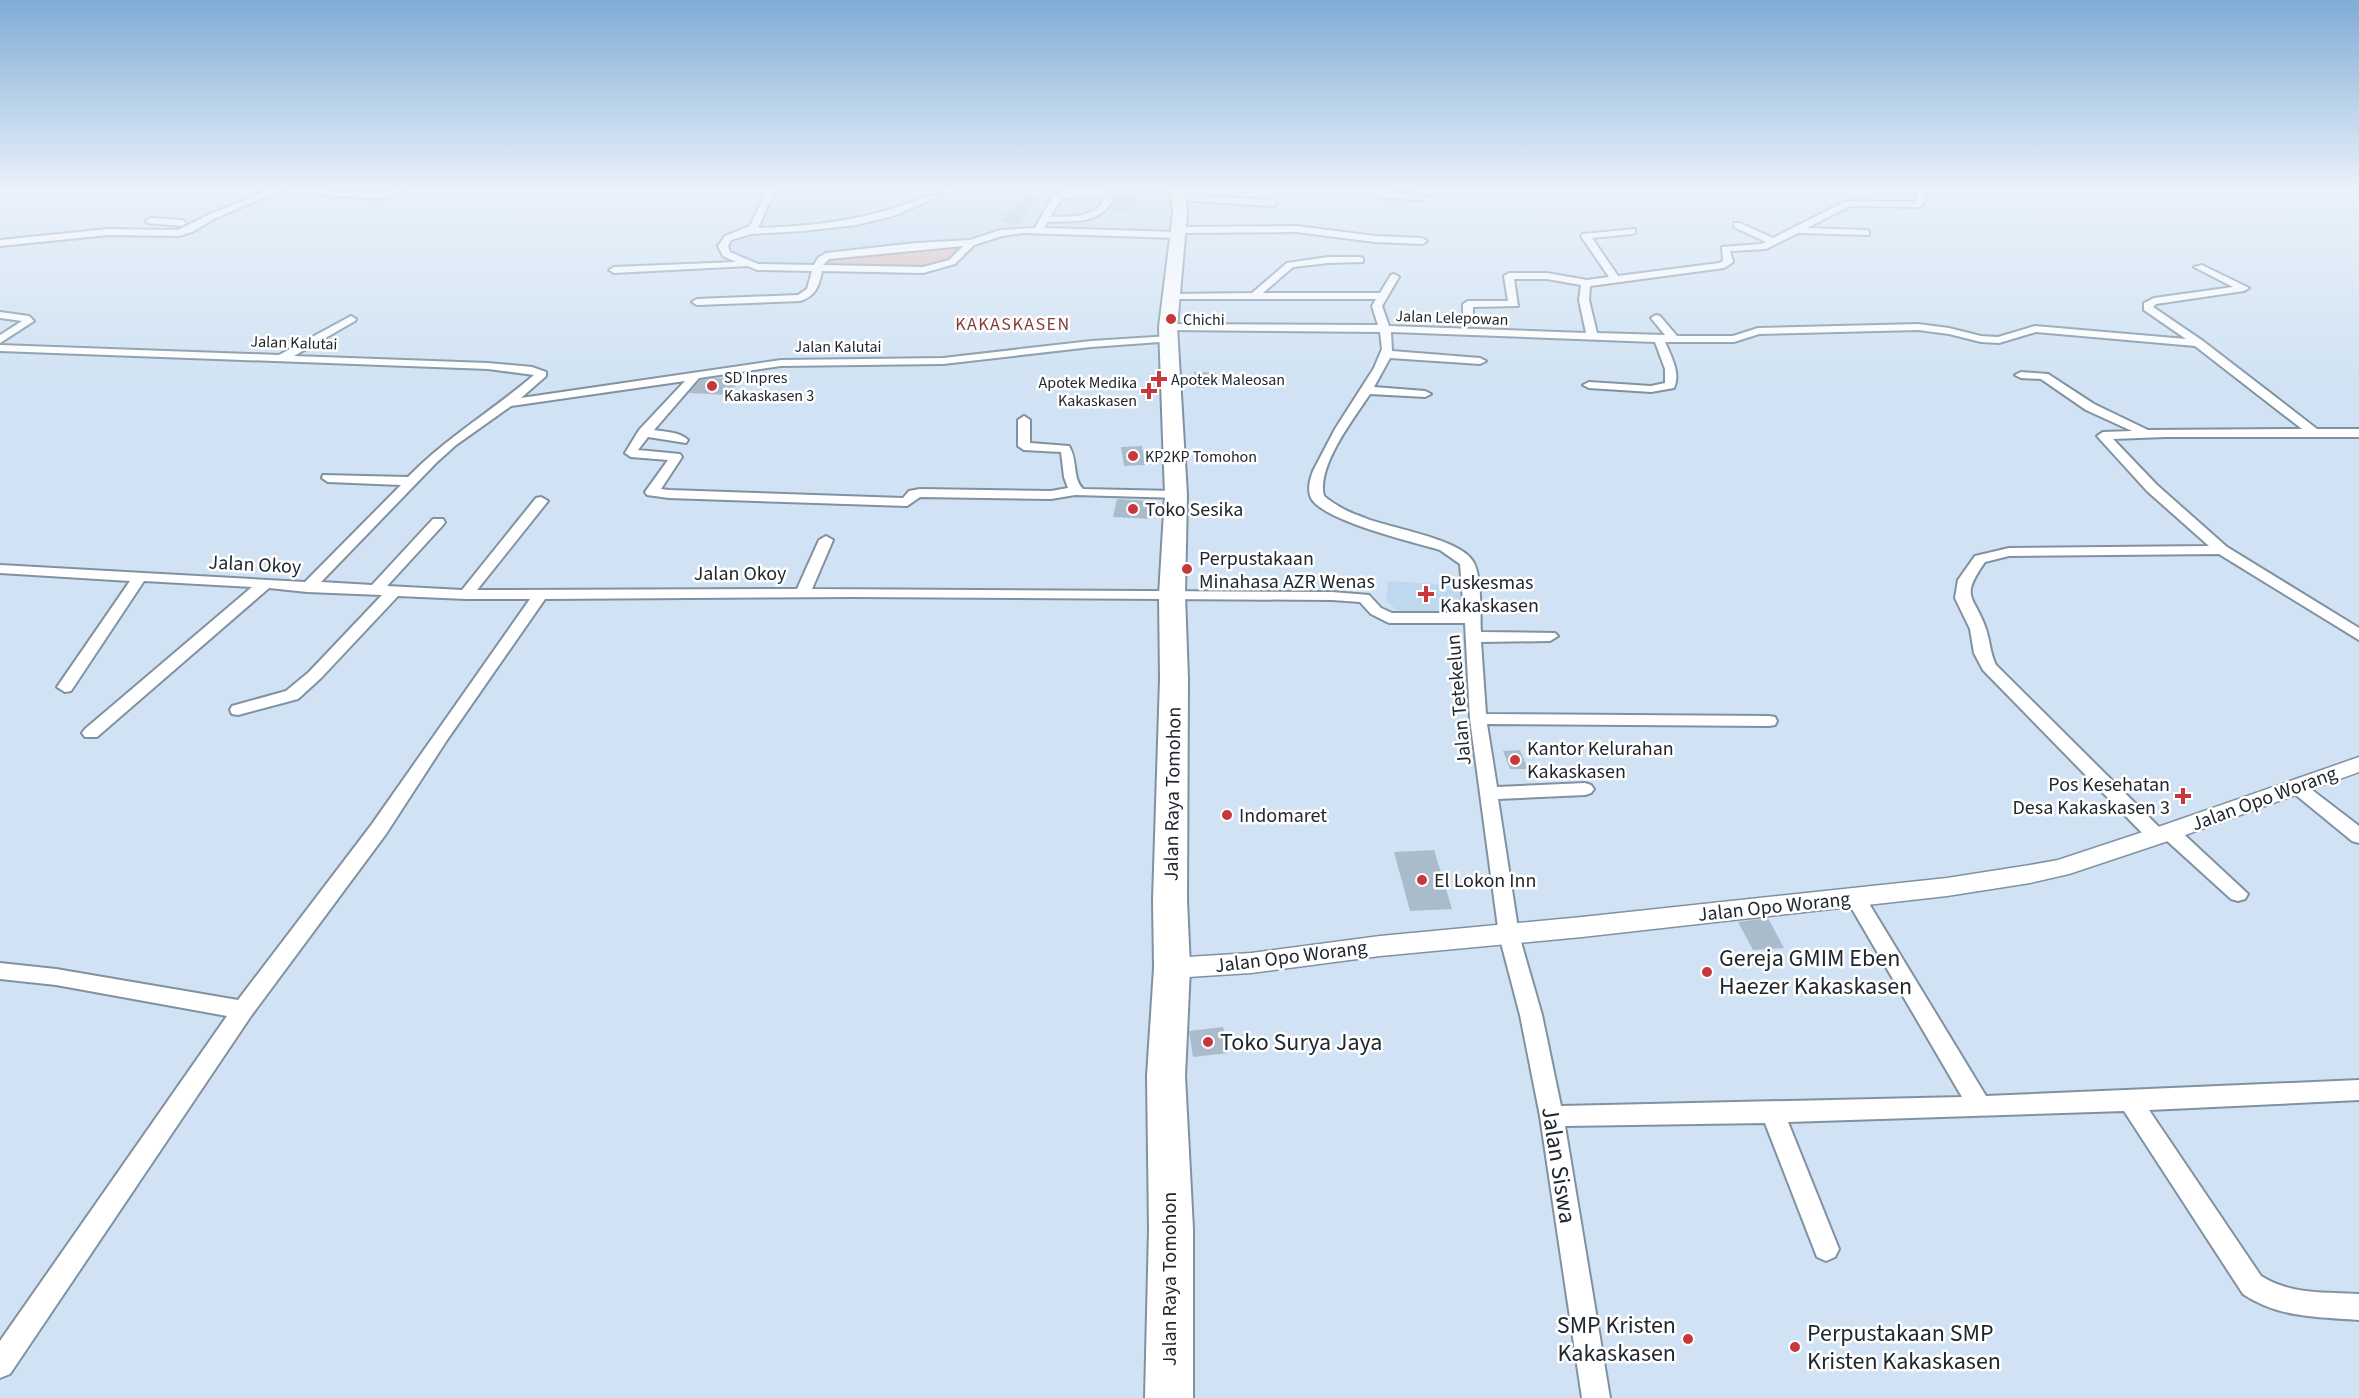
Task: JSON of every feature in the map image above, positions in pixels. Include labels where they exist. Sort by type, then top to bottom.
[{"type":"highway","name":"Jalan Raya Tomohon","points":[[1169,1398],[1171,1229],[1166,1076],[1172,968],[1171,747],[1174,662],[1172,595],[1176,495],[1169,333],[1176,255]]},
{"type":"street","points":[[728,255],[758,267],[901,270],[935,268],[952,262],[959,255]]},
{"type":"street","points":[[697,302],[752,302],[806,297],[813,290],[819,262],[826,256],[833,255]]},
{"type":"street","points":[[1599,255],[1614,278]]},
{"type":"street","points":[[1468,319],[1468,304],[1514,304],[1508,276],[1511,275],[1559,277],[1587,283],[1721,266],[1728,262],[1726,255]]},
{"type":"street","points":[[1256,294],[1290,265],[1328,260],[1360,260]]},
{"type":"street","points":[[615,270],[746,264]]},
{"type":"street","points":[[2199,267],[2244,288],[2154,301],[2147,306],[2199,343],[2313,432]]},
{"type":"street","points":[[1394,277],[1377,306],[1387,339],[1386,354],[1480,361]]},
{"type":"street","points":[[1587,283],[1583,287],[1582,294],[1592,335]]},
{"type":"street","points":[[1172,296],[1256,294],[1381,296]]},
{"type":"street","points":[[0,315],[25,318],[29,321],[0,340]]},
{"type":"street","points":[[1656,318],[1674,339]]},
{"type":"street","points":[[282,358],[351,319]]},
{"type":"street","name":"Jalan Lelepowan","points":[[1169,333],[1383,329],[1659,339],[1734,339],[1758,330],[1918,327],[1989,340],[2006,339],[2035,329],[2199,343]]},
{"type":"street","name":"Jalan Kalutai","points":[[508,403],[781,363],[943,361],[1169,333]]},
{"type":"street","points":[[1589,386],[1651,389],[1670,386],[1672,382],[1668,364],[1659,339]]},
{"type":"street","name":"Jalan Kalutai","points":[[0,348],[488,366],[532,370],[542,374],[508,403],[452,442],[307,588]]},
{"type":"street","name":"Jalan Tetekelun","points":[[1386,354],[1368,390],[1323,460],[1313,488],[1316,496],[1341,513],[1445,547],[1467,563],[1470,577],[1478,719],[1509,935]]},
{"type":"street","points":[[2021,375],[2044,376],[2090,407],[2146,433]]},
{"type":"street","points":[[695,376],[633,447],[632,453],[676,457],[652,492],[907,502],[914,494],[920,493],[1051,495],[1077,491],[1087,494],[1176,495]]},
{"type":"street","points":[[1368,390],[1425,394]]},
{"type":"street","points":[[1024,420],[1023,443],[1025,447],[1059,448],[1068,451],[1069,480],[1077,491]]},
{"type":"street","points":[[643,433],[673,436],[670,438],[682,440]]},
{"type":"street","points":[[2359,433],[2146,433],[2103,436],[2144,481],[2222,550],[2359,635]]},
{"type":"street","points":[[328,478],[411,481]]},
{"type":"street","points":[[466,595],[541,501]]},
{"type":"street","points":[[375,591],[438,522]]},
{"type":"street","points":[[802,594],[826,540]]},
{"type":"street","points":[[2222,550],[2009,552],[1989,555],[1980,559],[1965,580],[1962,598],[1978,629],[1982,654],[1989,667],[2163,834],[2238,894]]},
{"type":"street","name":"Jalan Okoy","points":[[0,569],[307,588],[466,595],[1358,597],[1370,602],[1376,611],[1389,618],[1472,618]]},
{"type":"street","points":[[64,687],[139,578]]},
{"type":"street","points":[[91,733],[264,585]]},
{"type":"street","points":[[238,710],[292,695],[315,675],[394,591]]},
{"type":"street","points":[[0,1364],[243,1010],[379,829],[441,736],[540,596]]},
{"type":"street","points":[[1473,637],[1550,636]]},
{"type":"street","points":[[1478,719],[1769,722]]},
{"type":"street","name":"Jalan Opo Worang","points":[[1172,968],[1251,963],[1380,946],[1509,935],[1855,897],[2030,874],[2060,868],[2163,834],[2359,764]]},
{"type":"street","points":[[2297,787],[2359,836]]},
{"type":"street","points":[[1489,793],[1585,789]]},
{"type":"street","points":[[1855,897],[1979,1105]]},
{"type":"street","name":"Jalan Siswa","points":[[1509,935],[1531,1015],[1552,1116],[1596,1398]]},
{"type":"street","points":[[0,971],[56,977],[243,1010]]},
{"type":"street","points":[[1552,1116],[1773,1114],[1979,1105],[2131,1102],[2359,1090]]},
{"type":"street","points":[[2131,1102],[2252,1285],[2265,1295],[2285,1302],[2359,1307]]},
{"type":"street","points":[[1773,1114],[1826,1250]]},
{"type":"shaded area","points":[[729,255],[956,255],[944,265],[757,267]]},
{"type":"shaded area","points":[[856,255],[959,255],[935,268],[819,269],[821,259]]},
{"type":"shaded area","name":"Puskesmas Kakaskasen","points":[[1388,581],[1466,586],[1466,616],[1402,614],[1386,601]]},
{"type":"building","points":[[1194,372],[1215,372],[1218,387],[1197,388]]},
{"type":"building","name":"SD Inpres Kakaskasen 3","points":[[742,379],[728,395],[689,393],[700,380]]},
{"type":"building","name":"KP2KP Tomohon","points":[[1142,446],[1145,465],[1124,466],[1121,447]]},
{"type":"building","name":"Toko Sesika","points":[[1117,499],[1154,501],[1150,519],[1113,517]]},
{"type":"building","name":"Kantor Kelurahan Kakaskasen","points":[[1520,750],[1528,769],[1510,769],[1503,751]]},
{"type":"building","name":"El Lokon Inn","points":[[1434,850],[1452,909],[1410,911],[1394,852]]},
{"type":"building","points":[[1768,918],[1784,948],[1753,950],[1738,922]]},
{"type":"building","name":"Toko Surya Jaya","points":[[1223,1027],[1229,1053],[1193,1057],[1189,1031]]},
{"type":"place","name":"Chichi","points":[[1171,319]]},
{"type":"place","name":"Apotek Maleosan","points":[[1159,379]]},
{"type":"place","name":"SD Inpres Kakaskasen 3","points":[[712,386]]},
{"type":"place","name":"Apotek Medika Kakaskasen","points":[[1149,391]]},
{"type":"place","name":"KP2KP Tomohon","points":[[1133,456]]},
{"type":"place","name":"Toko Sesika","points":[[1133,509]]},
{"type":"place","name":"Perpustakaan Minahasa AZR Wenas","points":[[1187,569]]},
{"type":"place","name":"Puskesmas Kakaskasen","points":[[1426,594]]},
{"type":"place","name":"Kantor Kelurahan Kakaskasen","points":[[1515,760]]},
{"type":"place","name":"Pos Kesehatan Desa Kakaskasen 3","points":[[2183,796]]},
{"type":"place","name":"Indomaret","points":[[1227,815]]},
{"type":"place","name":"El Lokon Inn","points":[[1422,880]]},
{"type":"place","name":"Gereja GMIM Eben Haezer Kakaskasen","points":[[1707,972]]},
{"type":"place","name":"Toko Surya Jaya","points":[[1208,1042]]},
{"type":"place","name":"SMP Kristen Kakaskasen","points":[[1688,1339]]},
{"type":"place","name":"Perpustakaan SMP Kristen Kakaskasen","points":[[1795,1347]]},
{"type":"district","name":"KAKASKASEN","points":[[1013,324]]}]
